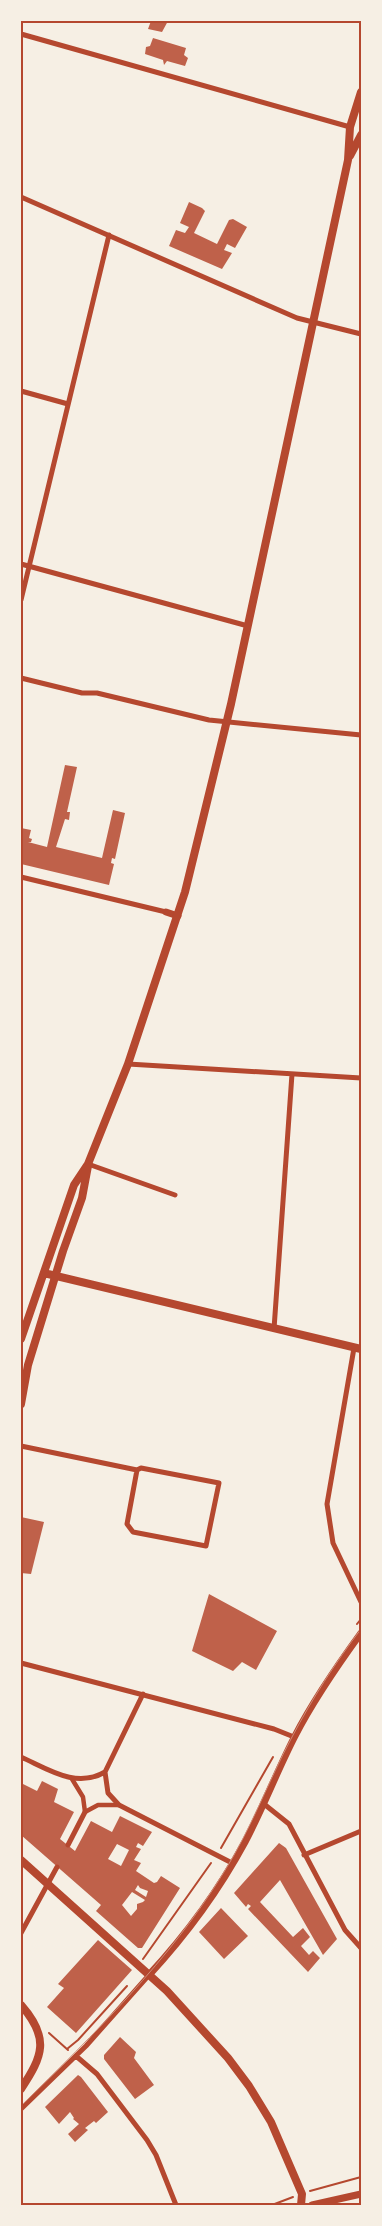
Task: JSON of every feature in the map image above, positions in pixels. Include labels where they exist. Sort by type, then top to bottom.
[{"type":"main road","points":[[21,1404],[28,1365],[55,1276],[82,1198],[88,1164],[128,1064],[178,916],[227,722],[348,160],[350,127],[361,92]]},
{"type":"main road","points":[[348,160],[361,135]]},
{"type":"main road","points":[[21,1339],[74,1185],[88,1164]]},
{"type":"main road","points":[[44,1273],[357,1348]]},
{"type":"main road","points":[[21,1860],[149,1975],[228,2058],[249,2086],[270,2122],[300,2188],[301,2205]]},
{"type":"main road","points":[[21,2089],[38,2062],[40,2048],[40,2036],[24,2008]]},
{"type":"street","points":[[21,34],[350,127]]},
{"type":"street","points":[[21,197],[297,318],[361,334]]},
{"type":"street","points":[[21,600],[109,235]]},
{"type":"street","points":[[21,391],[68,404]]},
{"type":"street","points":[[21,564],[248,626]]},
{"type":"street","points":[[21,678],[82,693],[97,693],[209,720],[361,735]]},
{"type":"street","points":[[21,876],[178,916]]},
{"type":"street","points":[[128,1064],[361,1078]]},
{"type":"street","points":[[274,1329],[292,1074]]},
{"type":"street","points":[[88,1164],[176,1195]]},
{"type":"street","points":[[357,1348],[327,1504],[332,1543],[361,1602]]},
{"type":"street","points":[[21,1446],[137,1470],[141,1468],[219,1483],[206,1546],[133,1532],[127,1524],[137,1470]]},
{"type":"street","points":[[21,2109],[76,2056],[186,1932],[232,1864],[264,1804],[294,1737],[328,1679],[361,1633]]},
{"type":"street","points":[[21,1663],[143,1694],[294,1737]]},
{"type":"street","points":[[143,1694],[105,1772],[108,1793],[119,1805],[232,1864]]},
{"type":"street","points":[[21,1757],[72,1779],[90,1779],[105,1772]]},
{"type":"street","points":[[68,1845],[85,1812],[84,1797],[72,1779]]},
{"type":"street","points":[[264,1804],[289,1824],[345,1930],[361,1948]]},
{"type":"street","points":[[85,1812],[98,1805],[119,1805]]},
{"type":"street","points":[[304,1855],[361,1831]]},
{"type":"street","points":[[21,1933],[57,1866]]},
{"type":"street","points":[[76,2056],[97,2074],[147,2140],[156,2155],[176,2205]]},
{"type":"street","points":[[312,2205],[361,2194]]},
{"type":"path","points":[[138,1965],[217,1855],[274,1756]]},
{"type":"path","points":[[67,2049],[78,2040],[131,1981]]},
{"type":"path","points":[[326,2186],[361,2177]]},
{"type":"building","points":[[151,21],[168,21],[162,32],[148,29]]},
{"type":"building","points":[[153,38],[186,48],[184,55],[188,58],[185,66],[167,61],[164,65],[163,60],[145,54],[146,47],[150,46]]},
{"type":"building","points":[[189,202],[205,211],[194,233],[217,244],[229,220],[233,219],[247,227],[235,248],[227,244],[224,250],[232,253],[222,269],[169,246],[176,230],[185,233],[189,227],[180,223]]},
{"type":"building","points":[[65,765],[77,767],[67,812],[70,812],[69,820],[65,819],[56,847],[102,858],[113,810],[125,813],[115,859],[112,858],[111,863],[114,864],[109,885],[21,864],[21,828],[31,830],[29,838],[32,839],[31,842],[28,842],[47,847]]},
{"type":"building","points":[[21,1517],[44,1522],[31,1574],[21,1573]]},
{"type":"building","points":[[209,1594],[277,1631],[256,1670],[242,1662],[233,1671],[192,1651]]},
{"type":"building","points":[[42,1781],[58,1789],[54,1802],[74,1812],[60,1839],[75,1851],[91,1821],[112,1832],[120,1816],[152,1832],[143,1846],[138,1843],[136,1847],[141,1849],[134,1860],[141,1863],[136,1871],[154,1883],[161,1876],[180,1888],[142,1948],[138,1948],[96,1911],[101,1905],[21,1835],[21,1783],[37,1791]],"holes":[[[117,1844],[129,1850],[121,1866],[108,1859]],[[138,1885],[140,1888],[148,1891],[146,1897],[135,1890]],[[132,1892],[145,1900],[137,1904],[137,1909],[131,1916],[122,1905]]]},
{"type":"building","points":[[279,1843],[286,1848],[337,1939],[323,1955],[280,1880],[260,1902],[293,1937],[303,1928],[310,1937],[301,1946],[309,1955],[313,1951],[320,1958],[308,1972],[248,1909],[251,1906],[248,1904],[246,1907],[234,1893]]},
{"type":"building","points":[[221,1908],[248,1936],[224,1959],[199,1932]]},
{"type":"building","points":[[98,1940],[132,1970],[76,2033],[47,2007],[64,1988],[58,1984]]},
{"type":"building","points":[[120,2037],[136,2052],[134,2058],[154,2085],[135,2099],[104,2059],[104,2055]]},
{"type":"building","points":[[78,2075],[108,2112],[96,2123],[94,2121],[85,2128],[88,2130],[75,2142],[68,2134],[79,2124],[73,2119],[70,2112],[59,2124],[45,2107]]},
{"type":"tram line","points":[[21,2106],[130,1995],[180,1936],[203,1904],[234,1856],[283,1754],[308,1709],[333,1668],[361,1629]]}]
